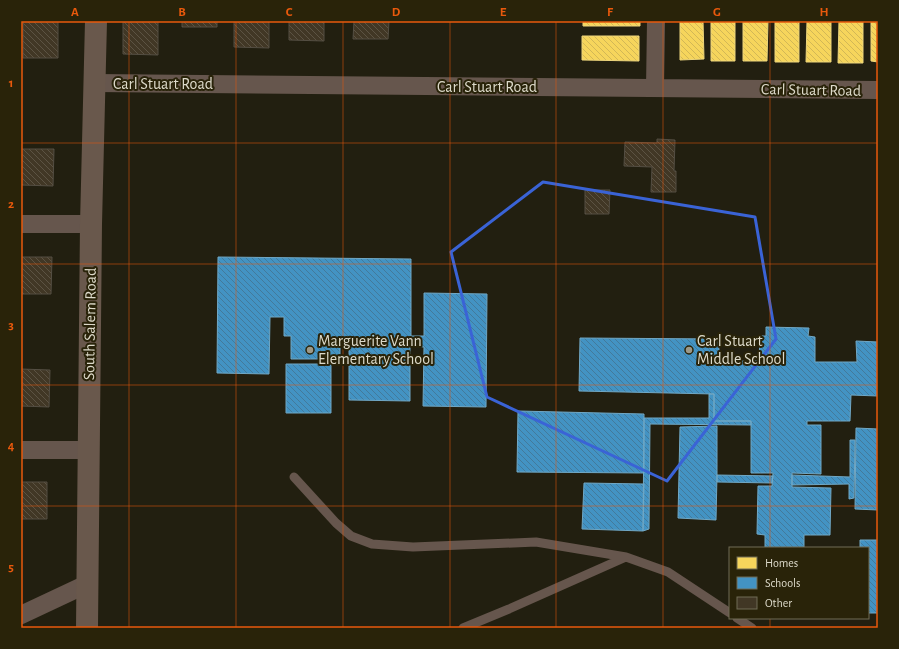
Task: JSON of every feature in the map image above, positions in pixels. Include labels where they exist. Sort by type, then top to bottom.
[{"type":"main road","name":"South Salem Road","points":[[86,628],[91,224],[96,21]]},
{"type":"street","points":[[655,88],[656,21]]},
{"type":"street","name":"Carl Stuart Road","points":[[95,83],[878,90]]},
{"type":"street","points":[[21,224],[91,224]]},
{"type":"street","points":[[21,450],[88,450]]},
{"type":"street","points":[[21,615],[87,584]]},
{"type":"lane","points":[[294,477],[336,523],[351,536],[372,544],[413,547],[536,542],[626,556],[668,572],[729,612]]},
{"type":"lane","points":[[464,628],[509,610],[626,556]]},
{"type":"lane","points":[[738,619],[752,628]]},
{"type":"highlighted area","points":[[543,182],[755,217],[776,339],[667,481],[487,397],[451,252]]},
{"type":"building: Homes","points":[[583,21],[640,21],[640,26],[583,26]]},
{"type":"building: Homes","points":[[680,21],[703,21],[704,59],[680,60]]},
{"type":"building: Homes","points":[[711,21],[735,21],[735,61],[711,61]]},
{"type":"building: Homes","points":[[743,21],[768,21],[767,61],[743,61]]},
{"type":"building: Homes","points":[[775,21],[799,21],[799,62],[775,62]]},
{"type":"building: Homes","points":[[807,21],[831,21],[831,62],[806,62]]},
{"type":"building: Homes","points":[[839,21],[863,21],[863,63],[838,63]]},
{"type":"building: Homes","points":[[871,21],[878,21],[878,62],[871,61]]},
{"type":"building: Homes","points":[[582,36],[639,36],[639,61],[582,60]]},
{"type":"building: Schools","points":[[218,257],[411,259],[411,336],[424,336],[424,293],[487,294],[486,407],[423,406],[424,347],[410,346],[410,401],[349,400],[349,340],[340,340],[340,359],[291,359],[291,336],[284,336],[284,317],[270,317],[269,374],[217,373]]},
{"type":"building: Schools","points":[[766,327],[809,328],[808,336],[815,337],[815,362],[857,362],[856,341],[878,342],[878,396],[851,395],[850,421],[807,421],[807,425],[821,425],[821,474],[792,473],[792,487],[831,488],[830,535],[804,535],[804,547],[765,547],[765,535],[757,534],[758,486],[772,486],[773,473],[751,473],[751,421],[714,421],[714,394],[579,391],[580,338],[718,339],[720,361],[759,361],[760,336],[766,336]]},
{"type":"building: Schools","points":[[286,364],[331,364],[331,413],[286,413]]},
{"type":"building: Schools","points":[[709,394],[714,394],[714,421],[751,421],[751,425],[650,424],[649,529],[643,531],[644,418],[709,418]]},
{"type":"building: Schools","points":[[518,411],[644,414],[644,473],[517,472]]},
{"type":"building: Schools","points":[[717,426],[716,520],[678,518],[680,427]]},
{"type":"building: Schools","points":[[856,428],[878,429],[878,510],[855,509]]},
{"type":"building: Schools","points":[[850,440],[855,440],[854,498],[849,499],[849,484],[792,485],[792,475],[850,477]]},
{"type":"building: Schools","points":[[717,475],[773,476],[772,483],[717,482]]},
{"type":"building: Schools","points":[[584,483],[644,484],[643,531],[582,529]]},
{"type":"building: Schools","points":[[860,540],[878,540],[878,613],[869,613],[869,547],[860,547]]},
{"type":"building: Other","points":[[23,21],[58,21],[58,58],[23,58]]},
{"type":"building: Other","points":[[123,21],[158,21],[158,55],[123,54]]},
{"type":"building: Other","points":[[182,21],[217,21],[217,27],[182,27]]},
{"type":"building: Other","points":[[234,21],[269,21],[269,48],[234,47]]},
{"type":"building: Other","points":[[289,21],[324,21],[324,41],[289,40]]},
{"type":"building: Other","points":[[354,21],[389,21],[388,39],[353,39]]},
{"type":"building: Other","points":[[657,139],[675,140],[674,171],[676,171],[676,192],[651,192],[652,167],[624,166],[625,142],[657,143]]},
{"type":"building: Other","points":[[21,149],[54,149],[53,186],[21,185]]},
{"type":"building: Other","points":[[585,190],[610,190],[609,214],[585,214]]},
{"type":"building: Other","points":[[21,257],[52,257],[51,294],[21,294]]},
{"type":"building: Other","points":[[21,369],[50,370],[49,407],[21,406]]},
{"type":"building: Other","points":[[21,482],[47,482],[47,519],[21,519]]},
{"type":"place","name":"Marguerite Vann Elementary School","points":[[310,350]]},
{"type":"place","name":"Carl Stuart Middle School","points":[[689,350]]}]
